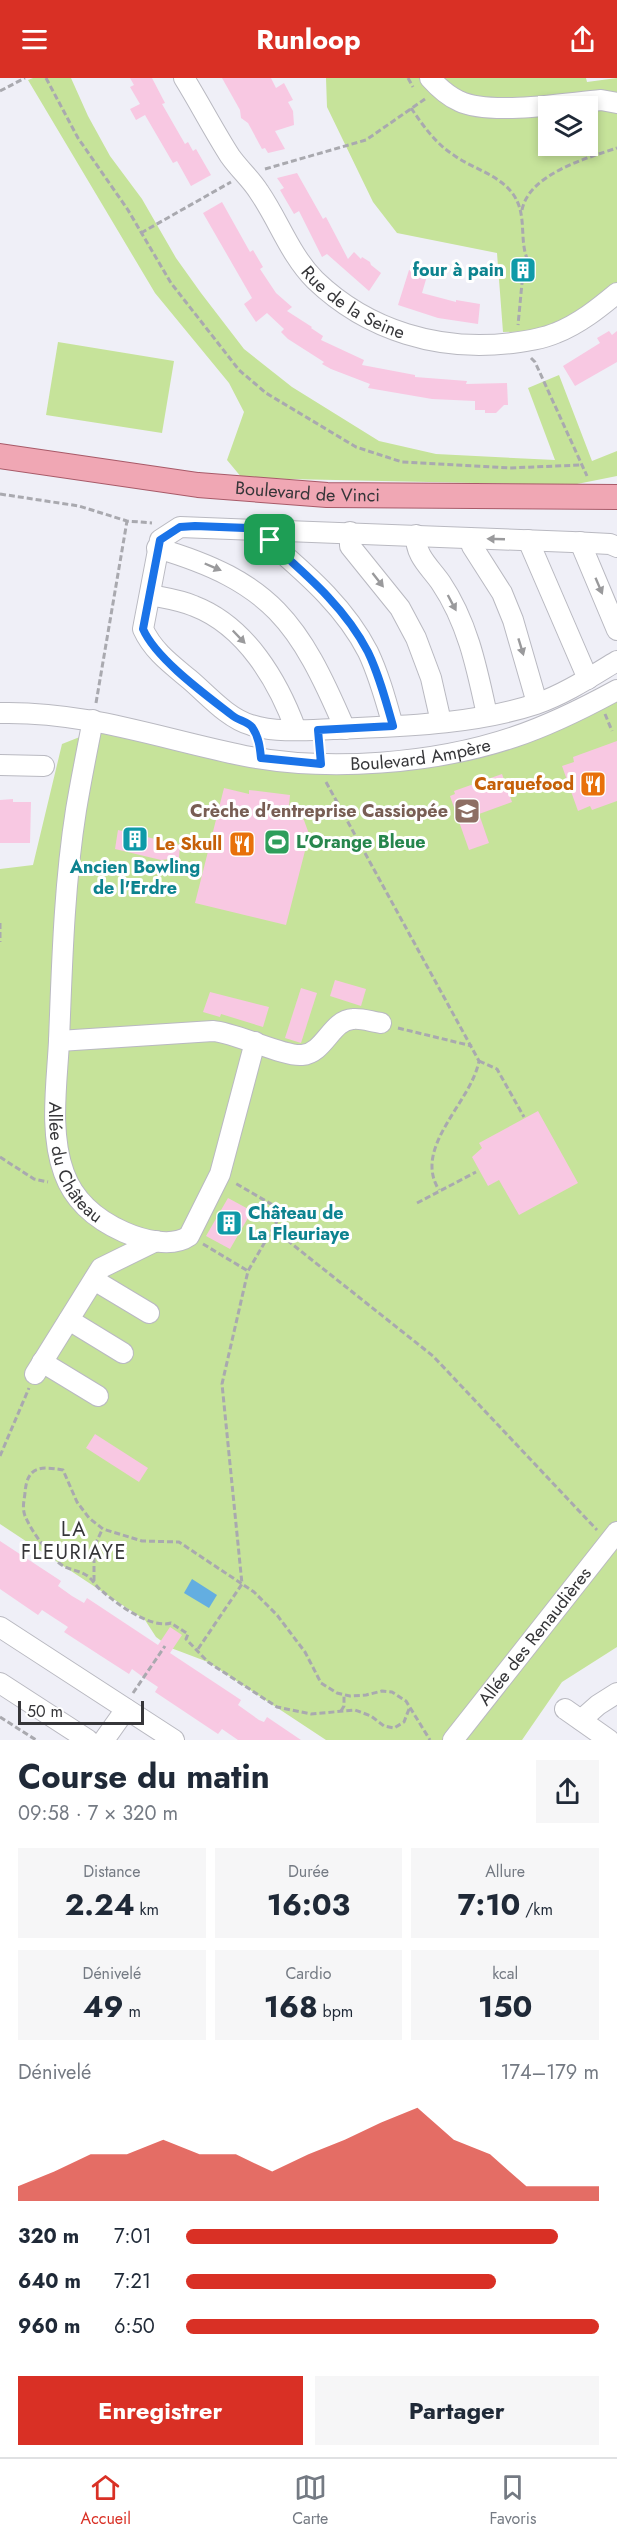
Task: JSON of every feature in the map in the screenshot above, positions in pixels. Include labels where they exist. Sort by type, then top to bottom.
[{"type":"main road","name":"Boulevard de Vinci","points":[[0,456],[198,485],[327,495],[617,497]]},
{"type":"street","name":"Rue de la Seine","points":[[184,78],[232,159],[259,191],[288,245],[301,263],[329,291],[361,314],[400,333],[444,343],[476,345],[521,341],[559,332],[590,315],[617,293]]},
{"type":"street","points":[[430,78],[444,92],[460,102],[477,106],[496,108],[612,100]]},
{"type":"street","points":[[617,547],[610,544],[580,542],[180,527],[165,535],[157,548],[143,629],[149,642],[163,657],[235,717],[251,726],[296,730],[393,726],[487,715],[537,703],[588,679],[617,661]]},
{"type":"street","points":[[272,529],[270,540],[274,546],[324,591],[343,613],[361,641],[376,672],[393,726]]},
{"type":"street","points":[[350,532],[350,546],[409,622],[425,659],[441,722]]},
{"type":"street","points":[[416,535],[417,551],[442,585],[461,620],[474,658],[487,715]]},
{"type":"street","points":[[469,538],[502,593],[513,620],[537,703]]},
{"type":"street","points":[[528,540],[588,679]]},
{"type":"street","points":[[580,542],[617,630]]},
{"type":"street","points":[[157,548],[227,573],[263,597],[280,613],[301,638],[315,661],[345,729]]},
{"type":"street","points":[[150,595],[193,605],[227,625],[269,673],[296,730]]},
{"type":"street","name":"Boulevard Ampère","points":[[0,713],[57,714],[261,758],[321,764],[401,760],[478,747],[548,724],[617,690]]},
{"type":"street","name":"Allée du Château","points":[[93,720],[76,810],[69,866],[59,1041],[57,1121],[59,1152],[63,1171],[70,1186],[80,1200],[103,1221],[131,1235],[156,1241],[178,1241],[189,1236]]},
{"type":"street","points":[[251,726],[260,743],[261,758]]},
{"type":"street","points":[[0,765],[44,766]]},
{"type":"street","points":[[59,1041],[213,1031],[227,1032],[300,1056],[314,1050],[344,1021],[353,1018],[381,1023]]},
{"type":"street","points":[[189,1236],[220,1174],[255,1042]]},
{"type":"street","name":"Allée du Château","points":[[38,1368],[102,1268],[156,1241]]},
{"type":"street","points":[[94,1280],[149,1312]]},
{"type":"street","points":[[69,1320],[123,1353]]},
{"type":"street","points":[[38,1368],[98,1396]]},
{"type":"street","name":"Allée des Renaudières","points":[[453,1740],[613,1537]]},
{"type":"street","points":[[0,1627],[174,1740]]},
{"type":"street","points":[[0,1683],[88,1740]]},
{"type":"street","points":[[609,1740],[573,1715],[598,1705],[617,1693]]},
{"type":"street","points":[[104,1740],[125,1708]]},
{"type":"path","points":[[0,91],[25,78]]},
{"type":"path","points":[[46,78],[78,138],[141,233],[171,284],[239,370],[266,393],[356,447],[402,462],[510,468],[582,465]]},
{"type":"path","points":[[141,233],[245,174],[366,140],[425,99]]},
{"type":"path","points":[[411,108],[437,142],[456,157],[502,182],[513,194],[522,212]]},
{"type":"path","points":[[591,482],[535,362],[523,351],[518,331],[522,283],[530,265],[523,247],[522,212],[527,197],[566,166],[617,148]]},
{"type":"path","points":[[0,494],[79,507],[127,521],[93,720]]},
{"type":"path","points":[[321,764],[323,775],[479,1061],[470,1089],[446,1125],[431,1160],[431,1173],[439,1190]]},
{"type":"path","points":[[0,923],[0,942]]},
{"type":"path","points":[[381,1023],[472,1046]]},
{"type":"path","points":[[479,1061],[497,1069],[524,1117]]},
{"type":"path","points":[[0,1157],[34,1179],[70,1186]]},
{"type":"path","points":[[417,1203],[476,1172]]},
{"type":"path","points":[[198,1650],[242,1584],[222,1384],[248,1271],[283,1210],[220,1174]]},
{"type":"path","points":[[273,1229],[433,1356],[613,1537]]},
{"type":"path","points":[[189,1236],[248,1271]]},
{"type":"path","points":[[0,1456],[38,1368]]},
{"type":"path","points":[[409,1709],[404,1722],[394,1728],[384,1726],[371,1716],[355,1710],[311,1714],[277,1707],[208,1662],[186,1639],[188,1634],[171,1623],[164,1625],[145,1620],[101,1591],[86,1575],[72,1571],[58,1562],[33,1529],[22,1503],[28,1477],[37,1468],[63,1470],[77,1502],[89,1518],[103,1529],[142,1541],[179,1542],[254,1592],[293,1633],[321,1683],[337,1693],[344,1694],[366,1695],[382,1690],[392,1692],[406,1701],[430,1740]]},
{"type":"path","points":[[94,1583],[94,1547],[103,1529]]},
{"type":"path","points":[[125,1708],[165,1646]]},
{"type":"path","points":[[341,1711],[344,1706],[344,1694]]},
{"type":"path","points":[[0,1717],[36,1740]]},
{"type":"green space","points":[[71,78],[110,156],[142,199],[176,258],[201,293],[244,349],[292,387],[379,441],[436,454],[555,460],[528,388],[559,375],[592,461],[617,451],[617,476],[572,485],[242,478],[227,460],[244,412],[229,383],[155,293],[28,80]]},
{"type":"green space","points":[[326,78],[586,78],[587,82],[617,78],[617,286],[549,331],[503,332],[497,253],[397,233],[373,202],[327,107]]},
{"type":"green space","points":[[58,342],[174,361],[162,433],[46,415]]},
{"type":"green space","points":[[617,698],[617,1647],[562,1682],[522,1740],[326,1740],[208,1662],[171,1648],[156,1637],[145,1620],[0,1524],[0,869],[33,865],[62,744],[100,729],[362,770],[526,743]]},
{"type":"water","points":[[192,1579],[217,1595],[209,1608],[184,1593]]},
{"type":"building","points":[[130,78],[152,78],[165,103],[162,104],[185,144],[188,142],[193,151],[196,149],[211,175],[191,186],[177,161],[173,163],[145,115],[136,120],[130,109],[140,104],[130,87],[134,85]]},
{"type":"building","points":[[222,78],[271,78],[276,88],[284,83],[293,100],[288,102],[293,111],[294,125],[275,131],[285,149],[268,153],[265,148],[262,149],[248,123],[241,118],[240,110]]},
{"type":"building","points":[[297,173],[323,219],[326,217],[348,259],[354,252],[361,259],[362,257],[370,262],[381,273],[369,291],[327,254],[322,257],[299,211],[294,214],[280,190],[284,188],[277,178]]},
{"type":"building","points":[[222,202],[250,252],[253,250],[263,267],[260,269],[276,293],[292,307],[287,311],[323,336],[321,340],[364,360],[362,365],[415,375],[415,377],[467,381],[466,384],[507,383],[508,405],[504,405],[496,413],[485,413],[485,410],[475,410],[475,401],[432,399],[368,388],[370,384],[331,369],[288,339],[281,332],[284,329],[267,313],[256,322],[244,304],[252,298],[203,213]]},
{"type":"building","points":[[409,270],[427,276],[422,293],[456,302],[456,300],[480,304],[478,324],[438,318],[398,305]]},
{"type":"building","points":[[609,331],[612,335],[617,331],[617,362],[575,386],[563,366],[600,343],[597,338]]},
{"type":"building","name":"Carquefood","points":[[617,741],[617,801],[592,810],[590,806],[578,811],[562,766],[574,762],[573,757]]},
{"type":"building","name":"Crèche d'entreprise Cassiopée","points":[[502,774],[512,802],[479,814],[489,843],[469,850],[450,796],[455,794],[454,791]]},
{"type":"building","points":[[224,788],[249,794],[249,790],[290,795],[288,817],[301,812],[313,845],[306,847],[286,925],[195,903]]},
{"type":"building","points":[[13,799],[13,802],[31,802],[30,843],[0,843],[0,800]]},
{"type":"building","name":"Ancien Bowling de l'Erdre","points":[[118,830],[180,845],[179,858],[161,860],[115,849]]},
{"type":"building","points":[[335,980],[366,989],[361,1006],[330,996]]},
{"type":"building","points":[[301,988],[317,993],[301,1043],[285,1038]]},
{"type":"building","points":[[210,992],[269,1007],[263,1027],[221,1014],[220,1017],[203,1012]]},
{"type":"building","points":[[538,1111],[578,1183],[519,1215],[499,1180],[488,1186],[472,1157],[482,1148],[479,1143]]},
{"type":"building","name":"Château de La Fleuriaye","points":[[228,1198],[252,1211],[230,1249],[206,1236]]},
{"type":"building","points":[[95,1434],[148,1468],[139,1482],[86,1448]]},
{"type":"building","points":[[0,1541],[61,1581],[58,1586],[72,1596],[84,1603],[87,1598],[158,1645],[170,1627],[182,1635],[170,1653],[241,1700],[238,1705],[259,1720],[264,1722],[267,1717],[301,1740],[238,1740],[222,1729],[218,1734],[155,1692],[158,1687],[132,1669],[129,1674],[64,1632],[68,1627],[42,1610],[38,1615],[0,1589]]},
{"type":"place","name":"four à pain","points":[[523,270]]},
{"type":"place","name":"Carquefood","points":[[593,784]]},
{"type":"place","name":"Crèche d'entreprise Cassiopée","points":[[467,811]]},
{"type":"place","name":"Ancien Bowling de l'Erdre","points":[[135,839]]},
{"type":"place","name":"L'Orange Bleue","points":[[277,842]]},
{"type":"place","name":"Le Skull","points":[[242,844]]},
{"type":"place","name":"Château de La Fleuriaye","points":[[229,1223]]},
{"type":"district","name":"LA FLEURIAYE","points":[[74,1540]]},
{"type":"route","points":[[195,526],[272,529],[270,540],[324,591],[355,631],[368,652],[393,726],[318,730],[321,764],[261,758],[260,743],[251,726],[235,717],[163,657],[149,642],[143,629],[157,548],[165,535],[180,527],[195,526]]}]
